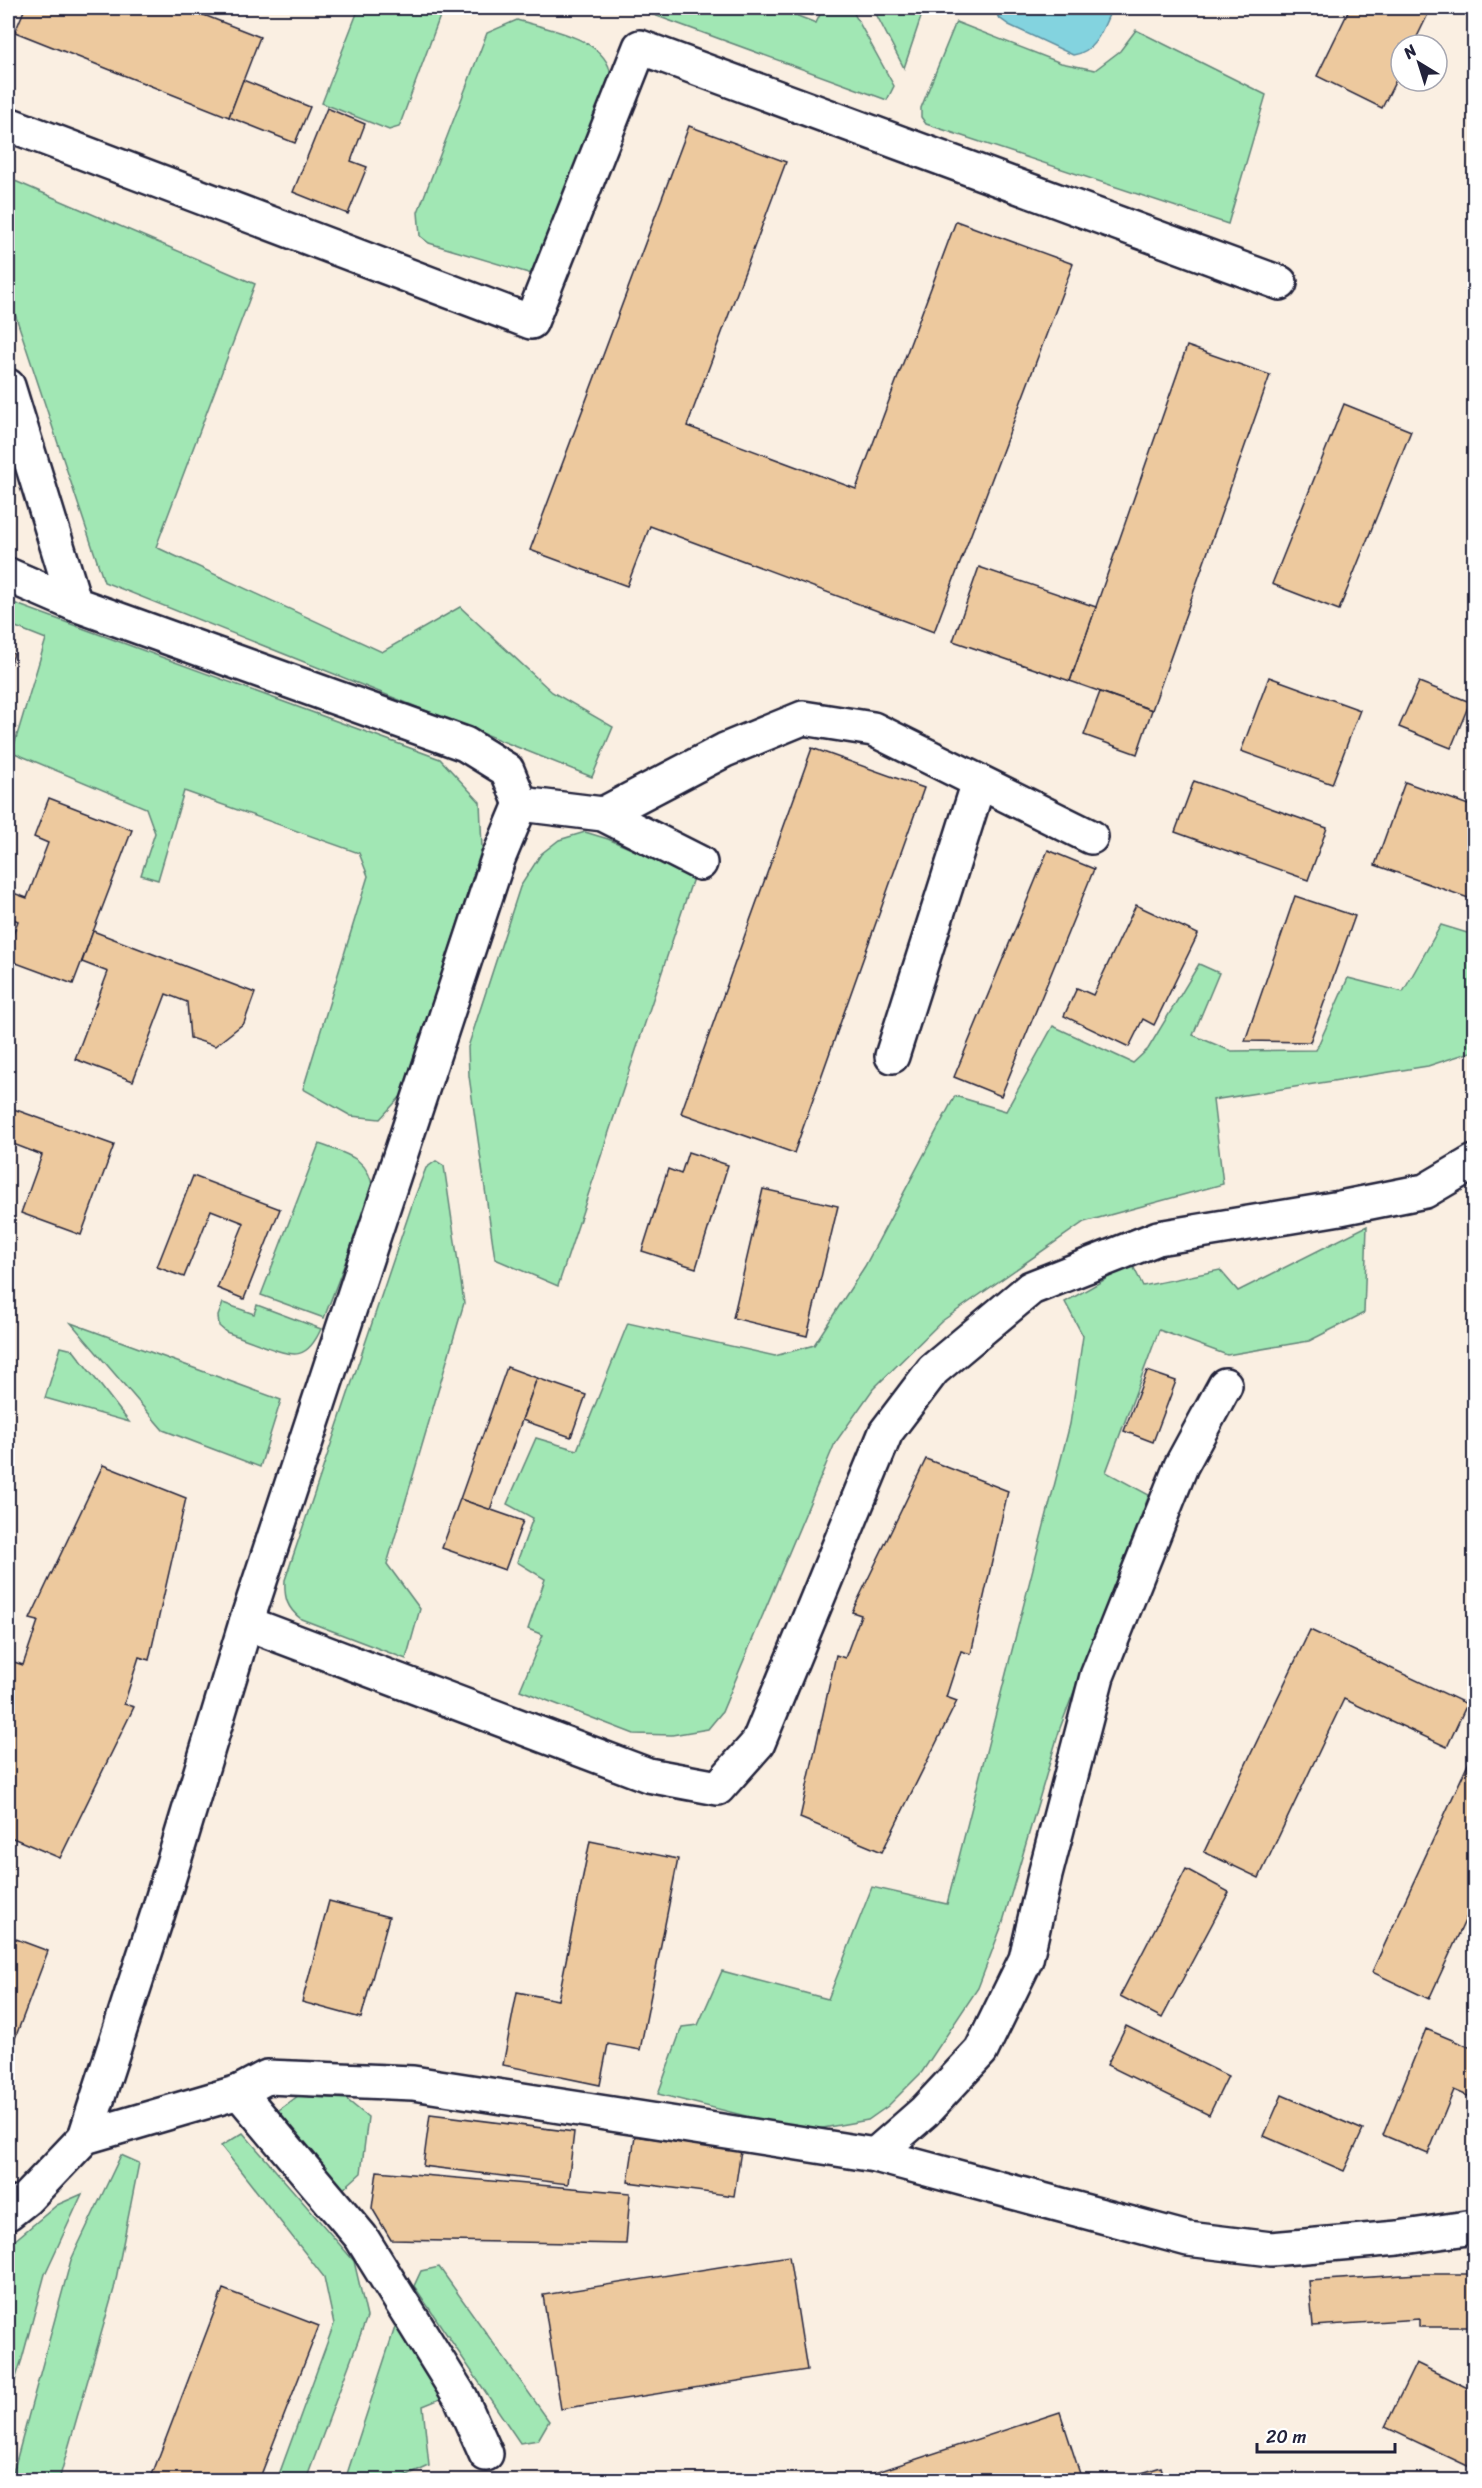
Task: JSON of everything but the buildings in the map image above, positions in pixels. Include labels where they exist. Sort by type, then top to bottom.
[{"type":"street","points":[[8,124],[531,322],[640,47],[1280,282]]},
{"type":"street","points":[[8,386],[75,604]]},
{"type":"street","points":[[8,575],[75,604],[465,744],[507,770],[521,804],[498,860],[246,1623],[159,1910],[85,2137],[27,2198],[8,2213]]},
{"type":"street","points":[[603,814],[725,750],[803,718],[873,729],[1091,837]]},
{"type":"street","points":[[892,1056],[979,782]]},
{"type":"street","points":[[521,804],[603,814],[700,863]]},
{"type":"street","points":[[246,1623],[648,1775],[718,1788],[758,1743],[886,1432],[933,1370],[1031,1288],[1158,1238],[1340,1208],[1425,1191],[1474,1162]]},
{"type":"street","points":[[875,2155],[924,2112],[981,2051],[1026,1959],[1045,1875],[1097,1676],[1181,1466],[1225,1385]]},
{"type":"street","points":[[85,2137],[239,2092],[267,2077],[413,2083],[875,2155],[1188,2239],[1271,2249],[1398,2238],[1474,2227]]},
{"type":"street","points":[[239,2092],[362,2237],[461,2398],[486,2454]]},
{"type":"green space","points":[[359,8],[443,8],[399,127],[389,130],[322,103]]},
{"type":"green space","points":[[635,8],[777,8],[816,23],[823,8],[851,8],[894,86],[887,100]]},
{"type":"green space","points":[[873,8],[924,8],[904,68]]},
{"type":"green space","points":[[517,20],[557,31],[585,42],[605,60],[610,71],[608,91],[535,275],[429,243],[420,236],[418,212],[487,33]]},
{"type":"green space","points":[[956,22],[1061,63],[1095,70],[1120,51],[1136,30],[1266,95],[1228,224],[926,124],[921,117],[921,108]]},
{"type":"green space","points":[[8,178],[255,284],[156,547],[382,652],[460,607],[552,692],[613,727],[592,777],[104,582],[8,293]]},
{"type":"green space","points":[[8,601],[440,759],[480,802],[482,848],[403,1094],[380,1119],[351,1116],[303,1089],[368,876],[359,853],[184,791],[158,880],[141,875],[155,833],[146,808],[12,752],[46,639],[8,624]]},
{"type":"green space","points":[[585,832],[608,839],[683,871],[693,878],[558,1286],[495,1259],[469,1076],[468,1047],[520,887],[541,854],[559,840]]},
{"type":"green space","points":[[1441,925],[1474,935],[1474,1051],[1428,1066],[1213,1100],[1223,1184],[1084,1222],[942,1321],[873,1389],[835,1443],[722,1712],[708,1729],[672,1735],[634,1734],[520,1690],[543,1635],[528,1629],[545,1579],[517,1562],[533,1518],[507,1504],[536,1438],[577,1450],[628,1323],[775,1356],[814,1345],[865,1266],[955,1096],[1006,1111],[1053,1026],[1133,1063],[1148,1049],[1199,964],[1219,973],[1193,1035],[1231,1051],[1316,1050],[1348,978],[1403,992]]},
{"type":"green space","points":[[319,1144],[355,1158],[367,1170],[373,1190],[324,1318],[261,1295]]},
{"type":"green space","points":[[436,1161],[444,1166],[464,1303],[387,1564],[420,1609],[406,1659],[301,1619],[292,1611],[287,1602],[285,1580],[414,1199],[426,1168]]},
{"type":"green space","points":[[1367,1226],[1364,1313],[1309,1341],[1227,1355],[1159,1330],[1106,1472],[1149,1495],[1060,1728],[1002,1925],[978,1988],[922,2072],[888,2106],[868,2120],[806,2131],[658,2094],[682,2027],[698,2025],[722,1971],[828,1999],[872,1887],[947,1904],[1070,1424],[1083,1336],[1065,1302],[1132,1264],[1143,1286],[1220,1270],[1238,1291]]},
{"type":"green space","points":[[223,1303],[254,1314],[257,1305],[321,1329],[311,1346],[305,1351],[285,1353],[226,1332],[219,1326],[218,1316]]},
{"type":"green space","points":[[71,1323],[281,1400],[260,1467],[163,1430]]},
{"type":"green space","points":[[61,1347],[73,1350],[129,1422],[45,1398]]},
{"type":"green space","points":[[298,2096],[346,2099],[368,2117],[361,2173],[341,2191],[272,2115]]},
{"type":"green space","points":[[243,2133],[354,2261],[367,2317],[306,2480],[277,2480],[334,2324],[324,2277],[221,2146]]},
{"type":"green space","points":[[121,2155],[139,2163],[114,2289],[59,2480],[11,2480],[71,2260]]},
{"type":"green space","points":[[82,2194],[45,2274],[8,2402],[8,2246],[57,2205]]},
{"type":"green space","points":[[439,2267],[549,2421],[538,2440],[520,2443],[414,2286],[421,2271]]},
{"type":"green space","points":[[399,2315],[448,2396],[423,2406],[429,2466],[405,2477],[406,2480],[345,2480]]},
{"type":"water","points":[[997,8],[1112,8],[1094,44],[1081,53],[1073,55],[1009,25],[998,17]]}]
